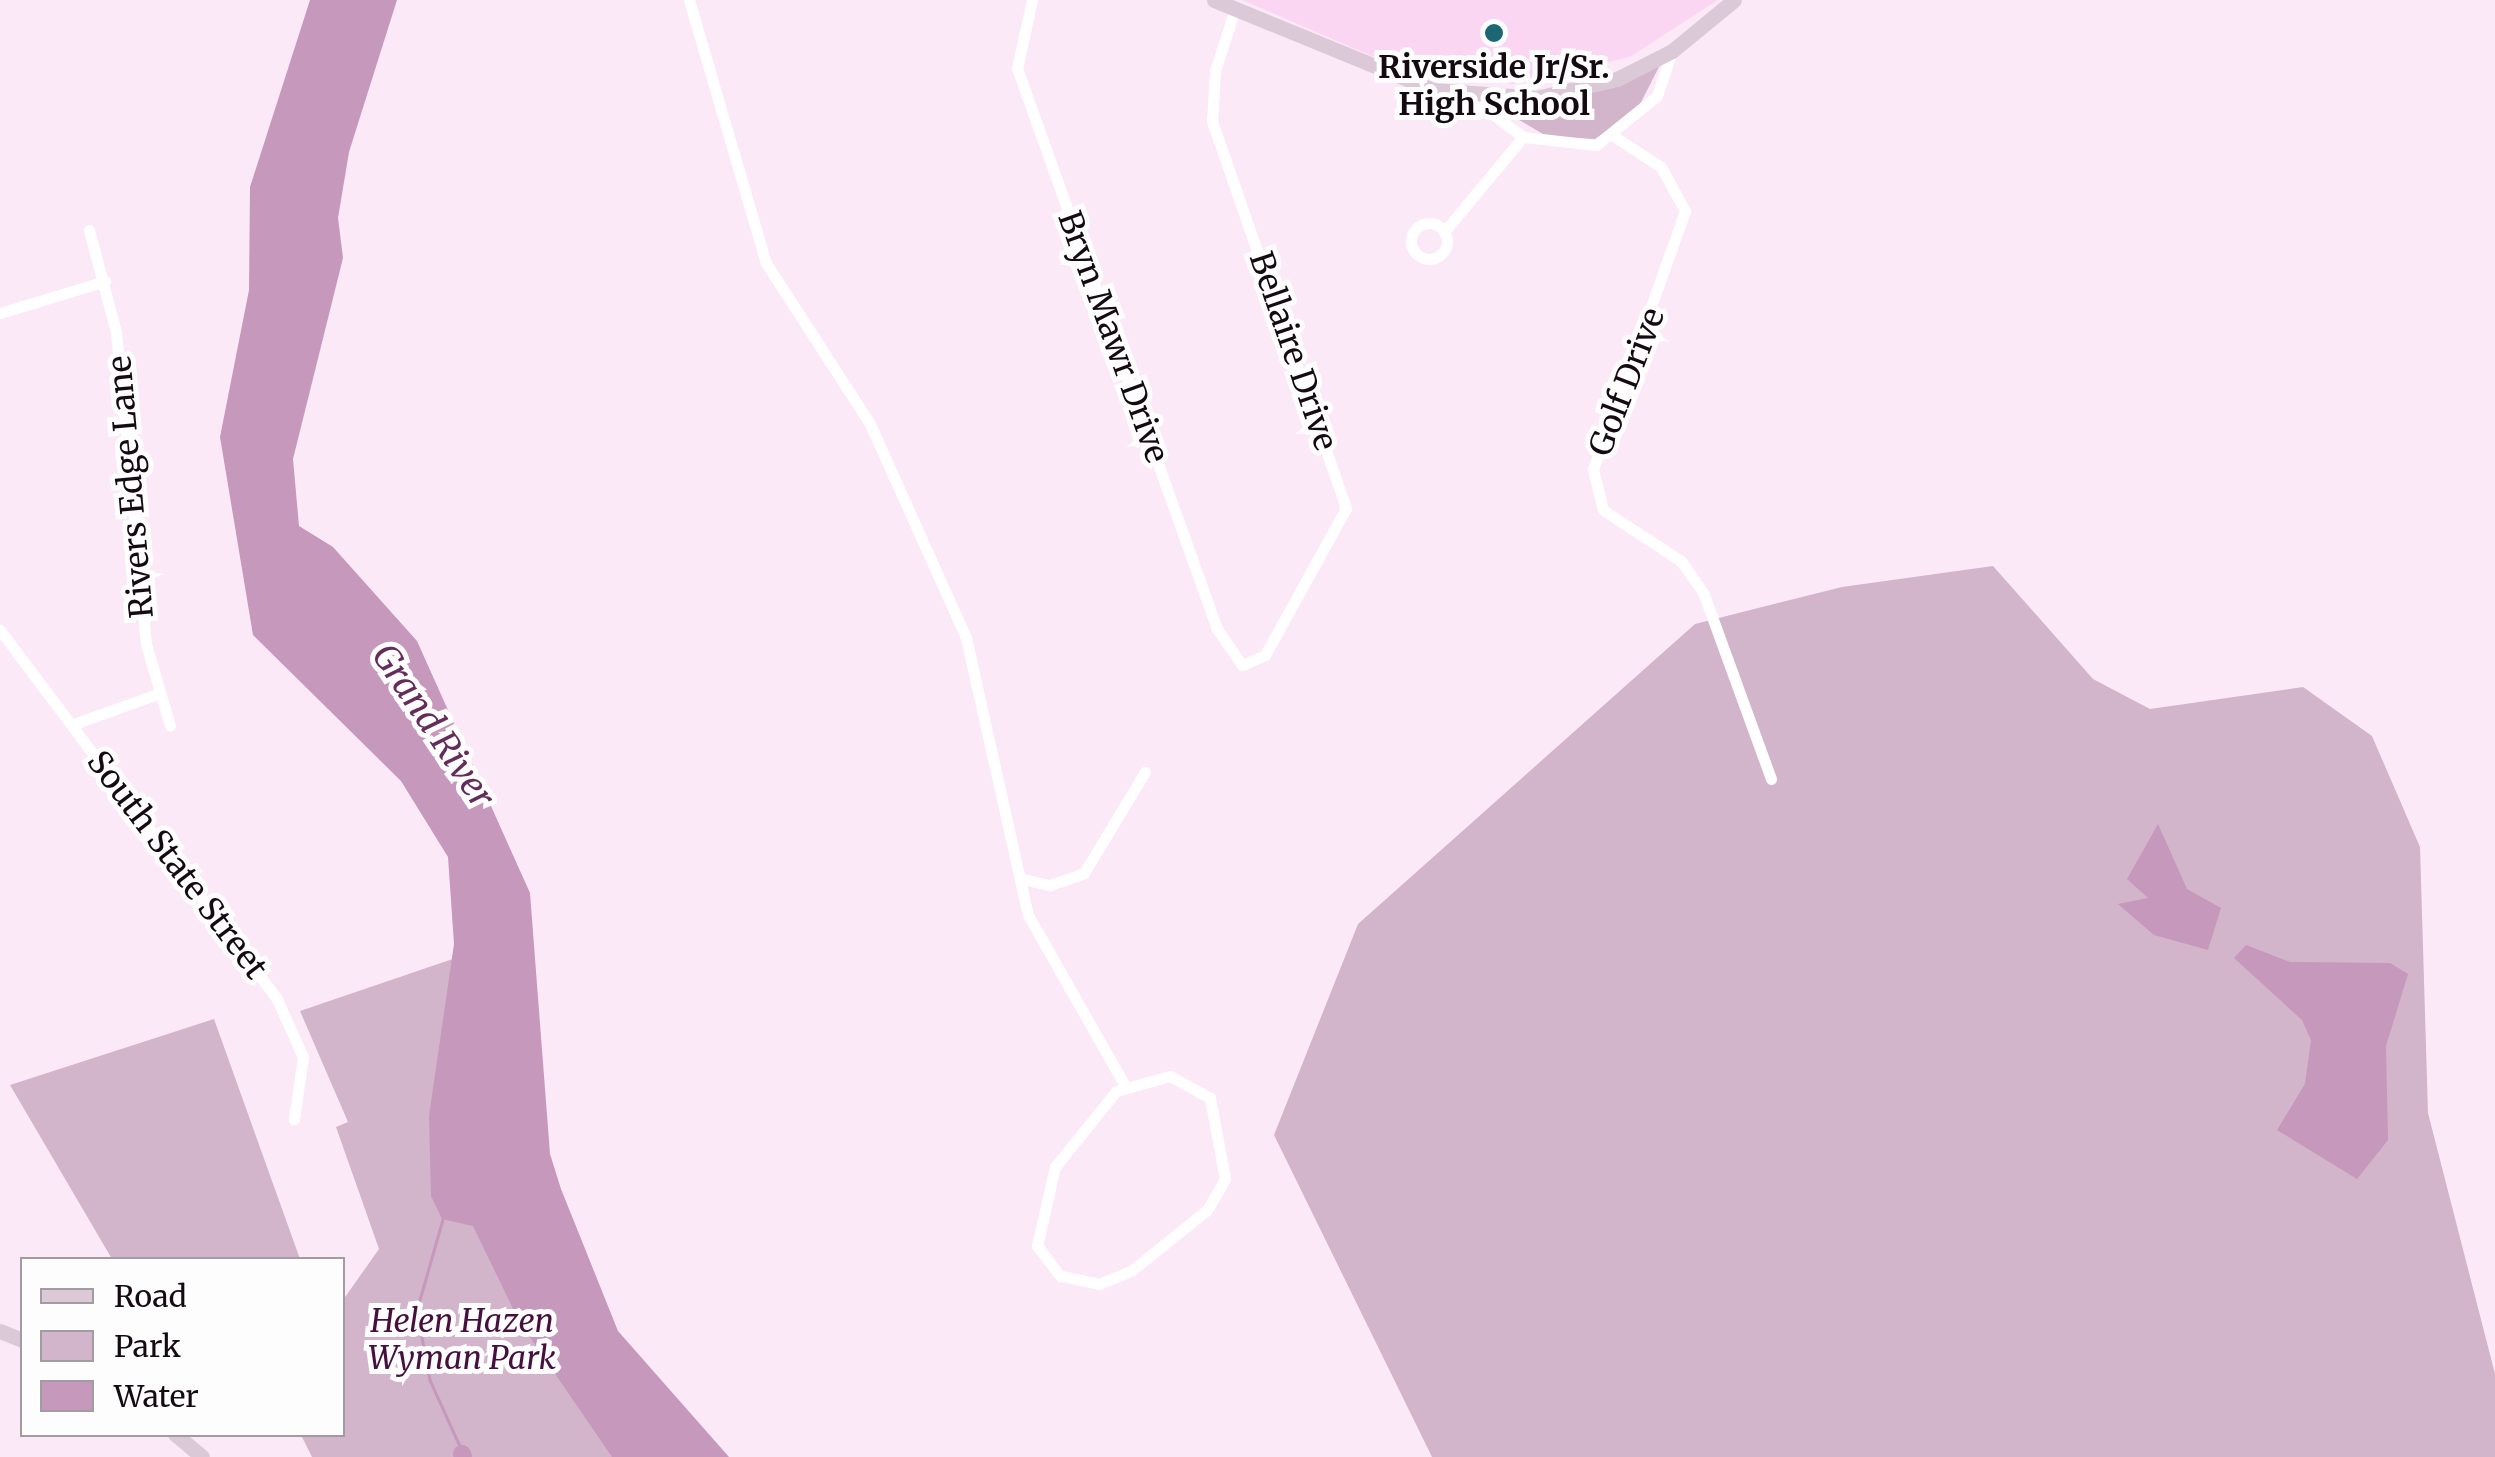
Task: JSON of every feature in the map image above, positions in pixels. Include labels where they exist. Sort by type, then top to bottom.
[{"type":"main road","points":[[1214,0],[1470,98],[1536,98],[1617,80],[1672,51],[1734,0]]},
{"type":"main road","points":[[179,1437],[202,1457]]},
{"type":"street","points":[[690,0],[766,264],[870,424],[966,638],[1040,946],[1126,1086]]},
{"type":"street","name":"Bryn Mawr Drive","points":[[1032,0],[1017,68],[1217,629],[1242,665]]},
{"type":"street","name":"Bellaire Drive","points":[[1234,9],[1215,71],[1212,122],[1346,508],[1265,655],[1242,665]]},
{"type":"street","points":[[1470,98],[1523,137],[1577,149],[1614,138],[1657,96],[1672,51]]},
{"type":"street","points":[[1444,232],[1523,137]]},
{"type":"street","name":"Golf Drive","points":[[1614,138],[1661,167],[1685,211],[1605,427],[1594,469],[1603,510],[1681,561],[1703,592],[1771,779]]},
{"type":"street","name":"Rivers Edge Lane","points":[[89,230],[105,280],[146,644],[170,726]]},
{"type":"street","points":[[0,313],[105,280]]},
{"type":"street","name":"South State Street","points":[[0,630],[278,998],[303,1057],[294,1119]]},
{"type":"street","points":[[71,725],[160,693]]},
{"type":"street","points":[[1023,879],[1050,886],[1084,872],[1144,772]]},
{"type":"street","points":[[1170,1076],[1210,1098],[1225,1179],[1207,1210],[1131,1270],[1080,1284],[1037,1246],[1041,1200],[1055,1167],[1126,1086],[1170,1076]]},
{"type":"shaded area","name":"Riverside Jr/Sr. High School","points":[[1242,0],[1718,0],[1630,57],[1513,84],[1397,67]]},
{"type":"green space","points":[[1661,63],[1637,110],[1595,139],[1548,137],[1492,104],[1581,96]]},
{"type":"green space","points":[[1993,566],[2093,679],[2150,709],[2303,687],[2372,736],[2420,847],[2428,1113],[2495,1374],[2495,1457],[1432,1457],[1274,1135],[1358,924],[1695,624],[1842,587]]},
{"type":"green space","name":"Helen Hazen Wyman Park","points":[[485,948],[492,1124],[677,1457],[312,1457],[302,1437],[345,1437],[345,1297],[379,1249],[336,1127],[348,1122],[300,1011]]},
{"type":"green space","points":[[214,1019],[299,1257],[111,1257],[10,1085]]},
{"type":"water","name":"Grand River","points":[[310,0],[397,0],[349,152],[338,218],[343,258],[293,459],[299,526],[333,547],[417,641],[530,893],[550,1154],[561,1189],[618,1331],[729,1457],[612,1457],[519,1321],[473,1226],[442,1219],[431,1196],[429,1116],[454,944],[448,857],[401,781],[253,635],[220,437],[249,290],[250,187]]},
{"type":"water","points":[[2158,824],[2187,889],[2221,908],[2208,950],[2154,935],[2118,904],[2148,898],[2127,879]]},
{"type":"water","points":[[2246,945],[2290,962],[2390,963],[2408,974],[2386,1046],[2388,1140],[2357,1179],[2277,1130],[2305,1084],[2311,1040],[2302,1020],[2234,958]]},
{"type":"waterway","points":[[444,1216],[417,1311],[430,1380],[465,1457]]},
{"type":"place","name":"Riverside Jr/Sr. High School","points":[[1494,33]]}]
